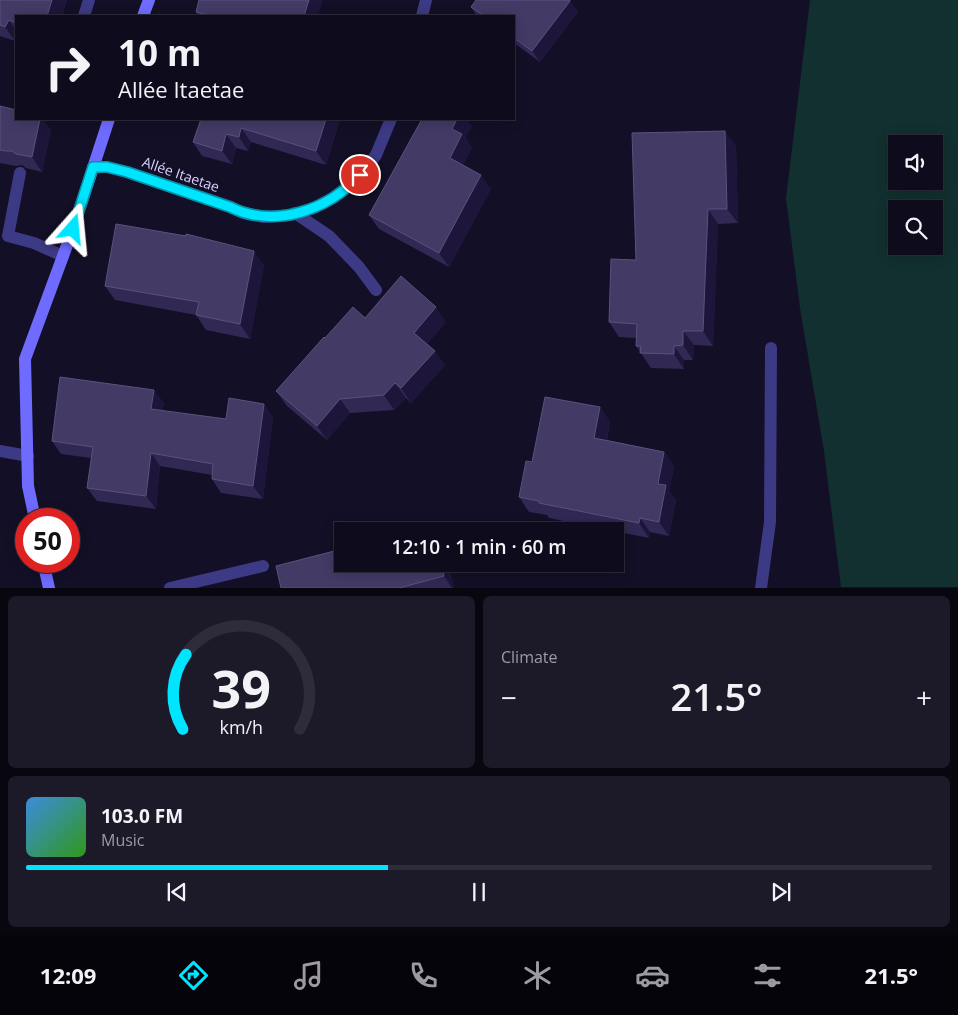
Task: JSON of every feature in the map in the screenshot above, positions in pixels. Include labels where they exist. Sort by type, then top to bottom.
[{"type":"main road","points":[[143,15],[149,0]]},
{"type":"main road","points":[[33,508],[28,486],[25,359],[63,256],[108,120]]},
{"type":"main road","points":[[45,573],[48,588]]},
{"type":"street","points":[[84,15],[89,0]]},
{"type":"street","points":[[422,15],[426,0]]},
{"type":"street","name":"Allée Itaetae","points":[[93,167],[107,167],[127,172],[230,207],[242,213],[264,217],[295,213],[317,207],[333,198],[358,178],[376,155],[391,120]]},
{"type":"street","points":[[20,173],[8,236],[34,243],[63,256]]},
{"type":"street","points":[[295,213],[329,236],[359,267],[376,290]]},
{"type":"street","points":[[760,588],[770,522],[771,348]]},
{"type":"street","points":[[0,450],[28,456]]},
{"type":"street","points":[[170,588],[263,566]]},
{"type":"green space","points":[[810,0],[958,0],[958,587],[841,587],[824,451],[800,308],[786,198]]},
{"type":"building","points":[[0,0],[52,0],[47,15],[15,15],[15,23],[9,20],[5,27],[0,25]]},
{"type":"building","points":[[199,0],[309,0],[304,15],[208,15],[196,12]]},
{"type":"building","points":[[476,0],[570,0],[532,51],[515,39],[515,15],[483,15],[471,7]]},
{"type":"building","points":[[0,106],[15,110],[15,120],[40,120],[32,157],[16,154],[12,151],[0,150]]},
{"type":"building","points":[[201,120],[326,120],[316,151],[241,128],[239,137],[226,134],[222,151],[193,142]]},
{"type":"building","points":[[421,120],[456,120],[452,129],[462,134],[450,158],[481,175],[439,253],[369,215]]},
{"type":"building","points":[[725,131],[727,209],[708,209],[703,331],[683,331],[683,345],[674,346],[674,354],[640,353],[641,346],[636,346],[637,324],[609,322],[611,259],[636,260],[632,133]]},
{"type":"building","points":[[116,224],[186,236],[186,234],[254,251],[240,324],[196,315],[199,302],[105,286]]},
{"type":"building","points":[[401,276],[436,307],[414,333],[435,351],[401,388],[395,383],[384,395],[340,399],[317,426],[276,391],[353,307],[365,318]]},
{"type":"building","points":[[60,377],[154,390],[151,409],[226,419],[229,398],[264,404],[253,486],[212,479],[213,464],[151,453],[146,496],[87,488],[93,447],[52,441]]},
{"type":"building","points":[[545,397],[600,407],[594,438],[664,452],[658,484],[666,485],[659,522],[640,518],[639,523],[539,503],[539,501],[519,497],[526,461],[532,462]]},
{"type":"building","points":[[334,551],[334,572],[443,572],[444,576],[399,588],[281,588],[276,566]]},
{"type":"route","points":[[73,229],[93,167],[107,167],[127,172],[230,207],[242,213],[264,217],[290,215],[317,207],[338,195],[360,175]]}]
